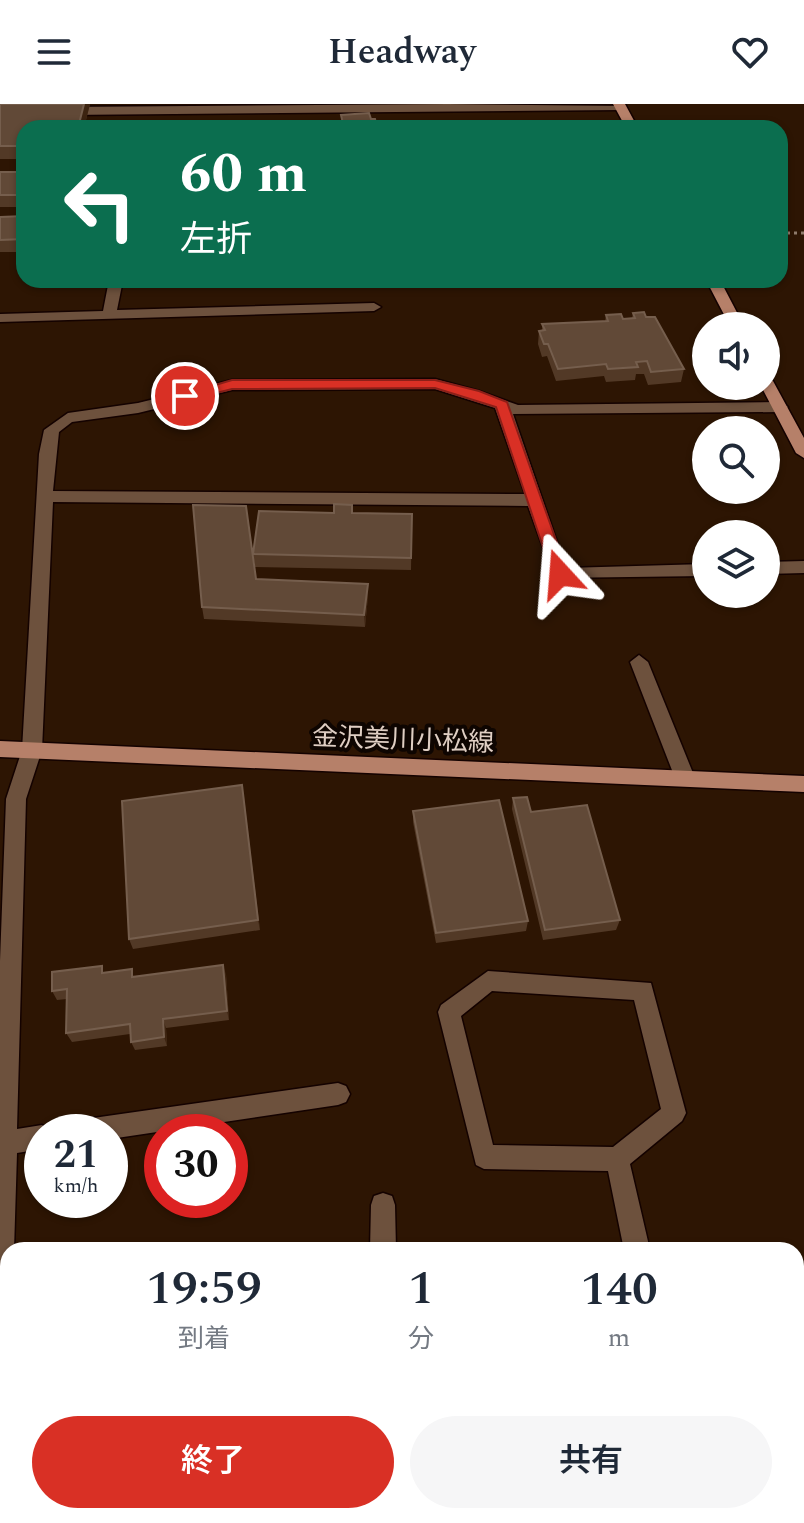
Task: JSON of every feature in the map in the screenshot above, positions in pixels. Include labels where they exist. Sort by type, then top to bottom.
[{"type":"main road","points":[[717,288],[730,312]]},
{"type":"main road","points":[[776,400],[804,453]]},
{"type":"main road","name":"金沢美川小松線","points":[[0,749],[804,784]]},
{"type":"street","points":[[46,111],[152,107],[620,105]]},
{"type":"street","points":[[109,315],[114,288]]},
{"type":"street","points":[[0,318],[374,307]]},
{"type":"street","points":[[2,1242],[3,1103],[16,799],[32,750],[45,496],[52,430],[68,418],[138,408],[232,385],[435,384],[516,410],[780,407]]},
{"type":"street","points":[[502,405],[560,574],[692,570]]},
{"type":"street","points":[[45,496],[535,500]]},
{"type":"street","points":[[780,568],[804,567]]},
{"type":"street","points":[[639,662],[685,778]]},
{"type":"street","points":[[488,981],[643,990],[674,1113],[617,1159],[484,1157],[449,1012],[488,981]]},
{"type":"street","points":[[128,1125],[338,1094]]},
{"type":"street","points":[[5,1143],[24,1140]]},
{"type":"street","points":[[617,1159],[635,1242]]},
{"type":"street","points":[[383,1205],[383,1242]]},
{"type":"building","points":[[0,104],[84,104],[80,120],[16,120],[16,146],[0,146]]},
{"type":"building","points":[[369,113],[371,119],[375,120],[342,120],[341,115]]},
{"type":"building","points":[[0,172],[16,172],[16,195],[0,195]]},
{"type":"building","points":[[16,216],[16,239],[0,240],[0,217]]},
{"type":"building","points":[[644,312],[646,317],[655,317],[684,369],[651,372],[647,361],[636,362],[638,367],[608,369],[606,364],[558,369],[539,331],[545,330],[542,324],[608,321],[606,315],[621,314],[623,319],[635,318],[633,313]]},
{"type":"building","points":[[334,504],[352,505],[352,513],[412,514],[411,558],[253,554],[259,511],[334,513]]},
{"type":"building","points":[[193,505],[246,506],[256,579],[368,584],[364,615],[202,607]]},
{"type":"building","points":[[242,785],[258,920],[129,939],[122,801]]},
{"type":"building","points":[[527,797],[531,812],[587,805],[620,920],[545,930],[513,798]]},
{"type":"building","points":[[499,800],[528,921],[436,933],[413,811]]},
{"type":"building","points":[[223,965],[227,1011],[163,1019],[164,1037],[131,1042],[130,1024],[66,1033],[67,989],[52,991],[52,972],[102,966],[102,973],[132,969],[132,977]]},
{"type":"route","points":[[185,396],[232,385],[435,384],[502,405],[560,574]]}]
